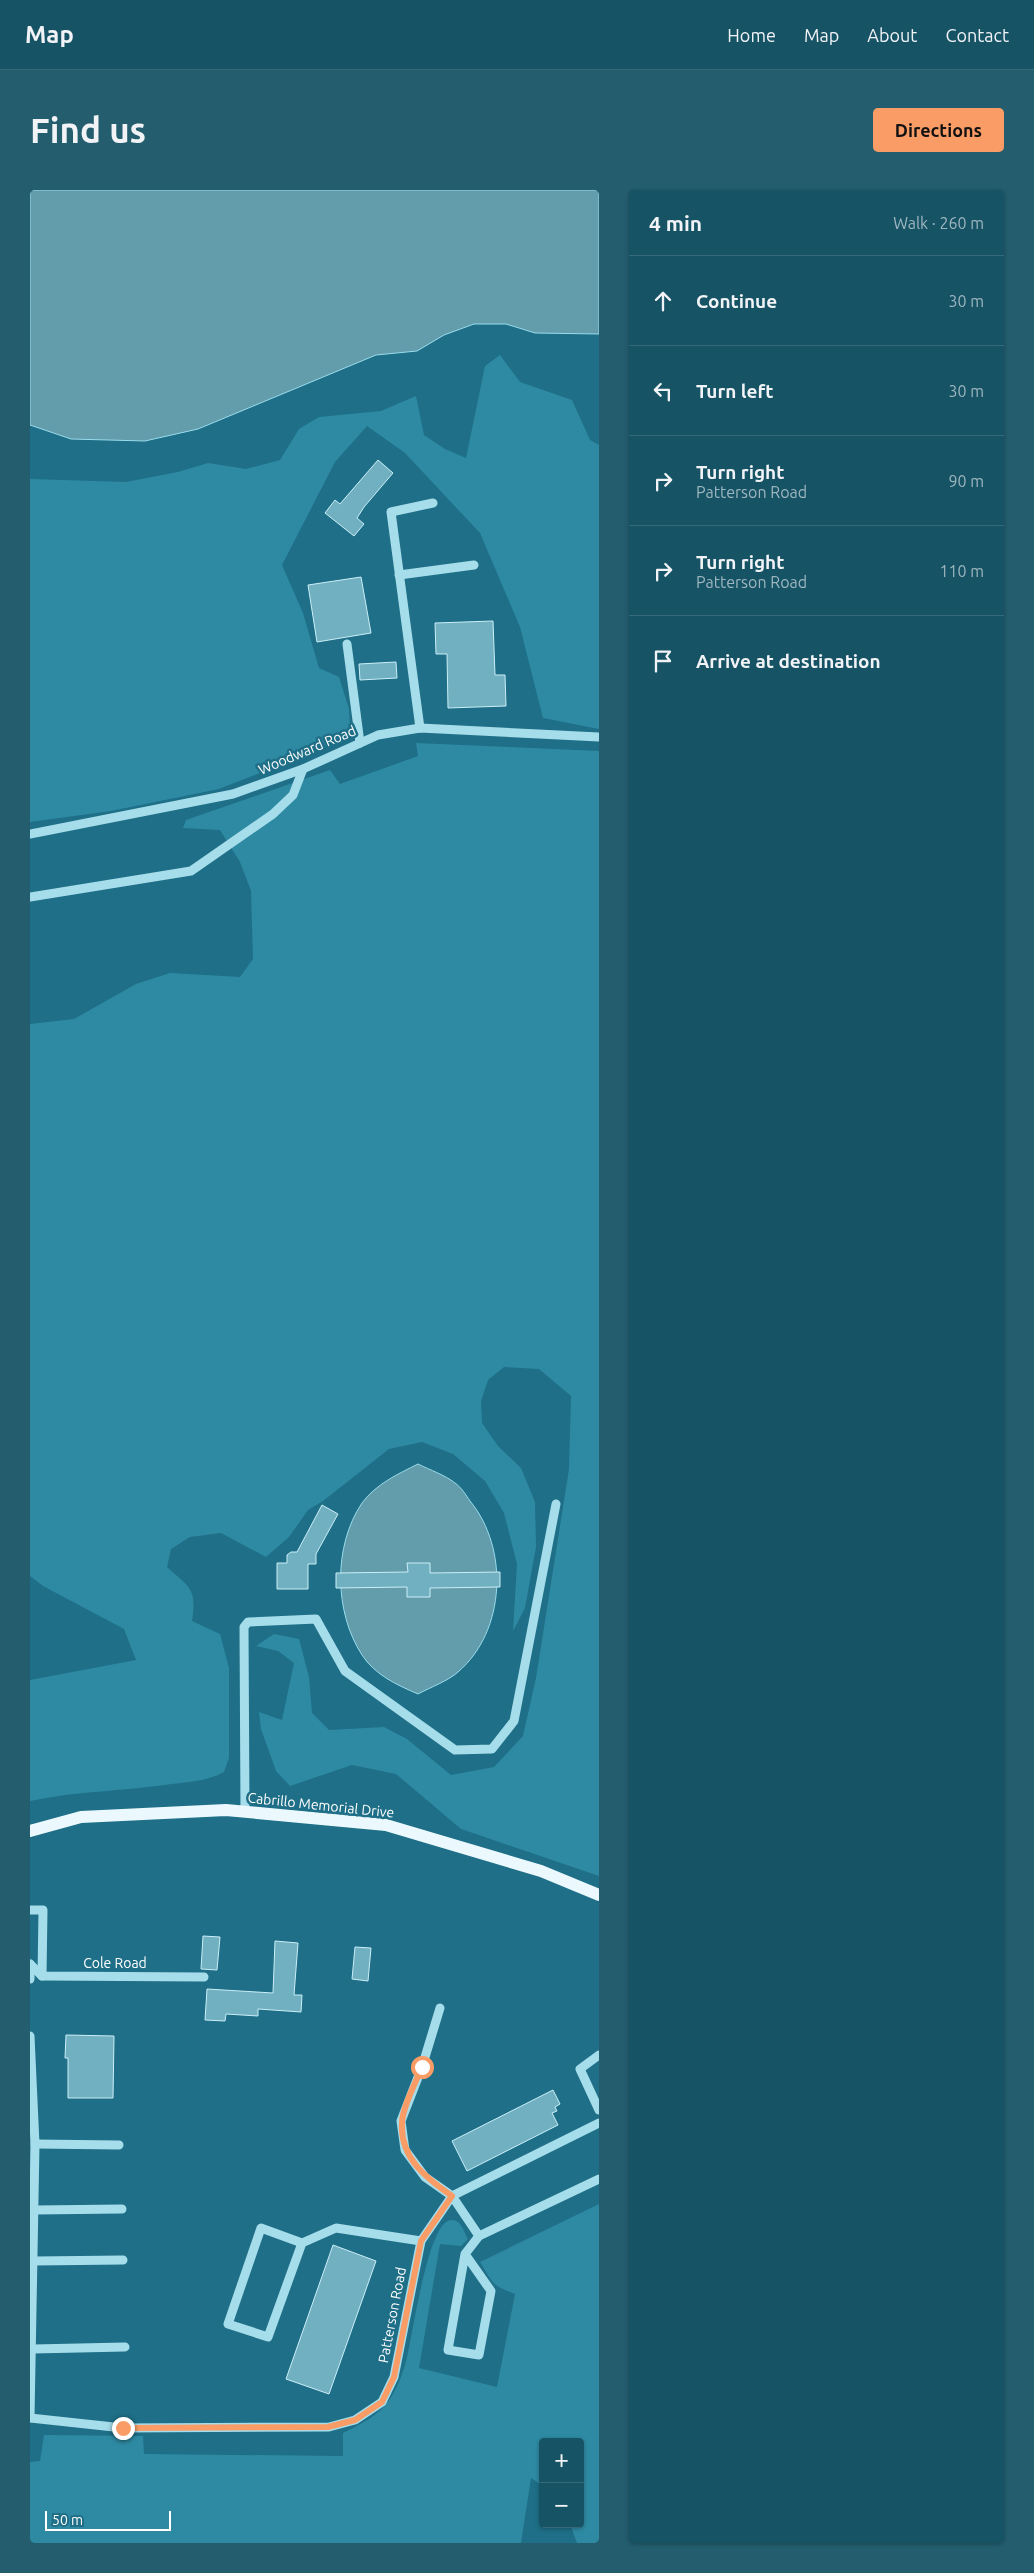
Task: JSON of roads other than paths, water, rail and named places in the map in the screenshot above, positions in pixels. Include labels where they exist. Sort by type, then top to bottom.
[{"type":"main road","name":"Cabrillo Memorial Drive","points":[[30,1831],[81,1817],[226,1810],[386,1825],[541,1871],[599,1895]]},
{"type":"street","points":[[420,728],[391,512],[433,503]]},
{"type":"street","points":[[399,575],[474,565]]},
{"type":"street","points":[[347,644],[360,743]]},
{"type":"street","name":"Woodward Road","points":[[30,834],[233,794],[302,769],[378,735],[420,728],[599,737]]},
{"type":"street","points":[[30,897],[191,871],[273,814],[294,795],[302,769]]},
{"type":"street","points":[[245,1811],[244,1627],[248,1622],[316,1619],[345,1671],[456,1750],[492,1749],[514,1721],[556,1504]]},
{"type":"street","points":[[30,1910],[43,1910],[42,1976]]},
{"type":"street","points":[[30,1964],[42,1976]]},
{"type":"street","points":[[30,1964],[30,1979]]},
{"type":"street","name":"Cole Road","points":[[42,1976],[204,1977]]},
{"type":"street","points":[[440,2008],[422,2067],[401,2121],[405,2150],[425,2177],[452,2196],[479,2236]]},
{"type":"street","points":[[30,2036],[35,2144],[35,2210],[32,2246],[35,2261],[30,2418]]},
{"type":"street","points":[[599,2055],[580,2069],[599,2110]]},
{"type":"street","name":"Patterson Road","points":[[30,2418],[123,2428],[328,2427],[355,2420],[382,2402],[394,2377],[421,2241],[452,2196],[599,2124]]},
{"type":"street","points":[[35,2144],[119,2144]]},
{"type":"street","points":[[464,2254],[491,2291],[479,2355],[448,2350],[464,2254],[479,2236],[599,2179]]},
{"type":"street","points":[[35,2210],[122,2209]]},
{"type":"street","points":[[302,2242],[268,2337],[228,2324],[262,2228],[302,2242],[336,2228],[421,2241]]},
{"type":"street","points":[[35,2261],[123,2260]]},
{"type":"street","points":[[33,2349],[125,2347]]}]
